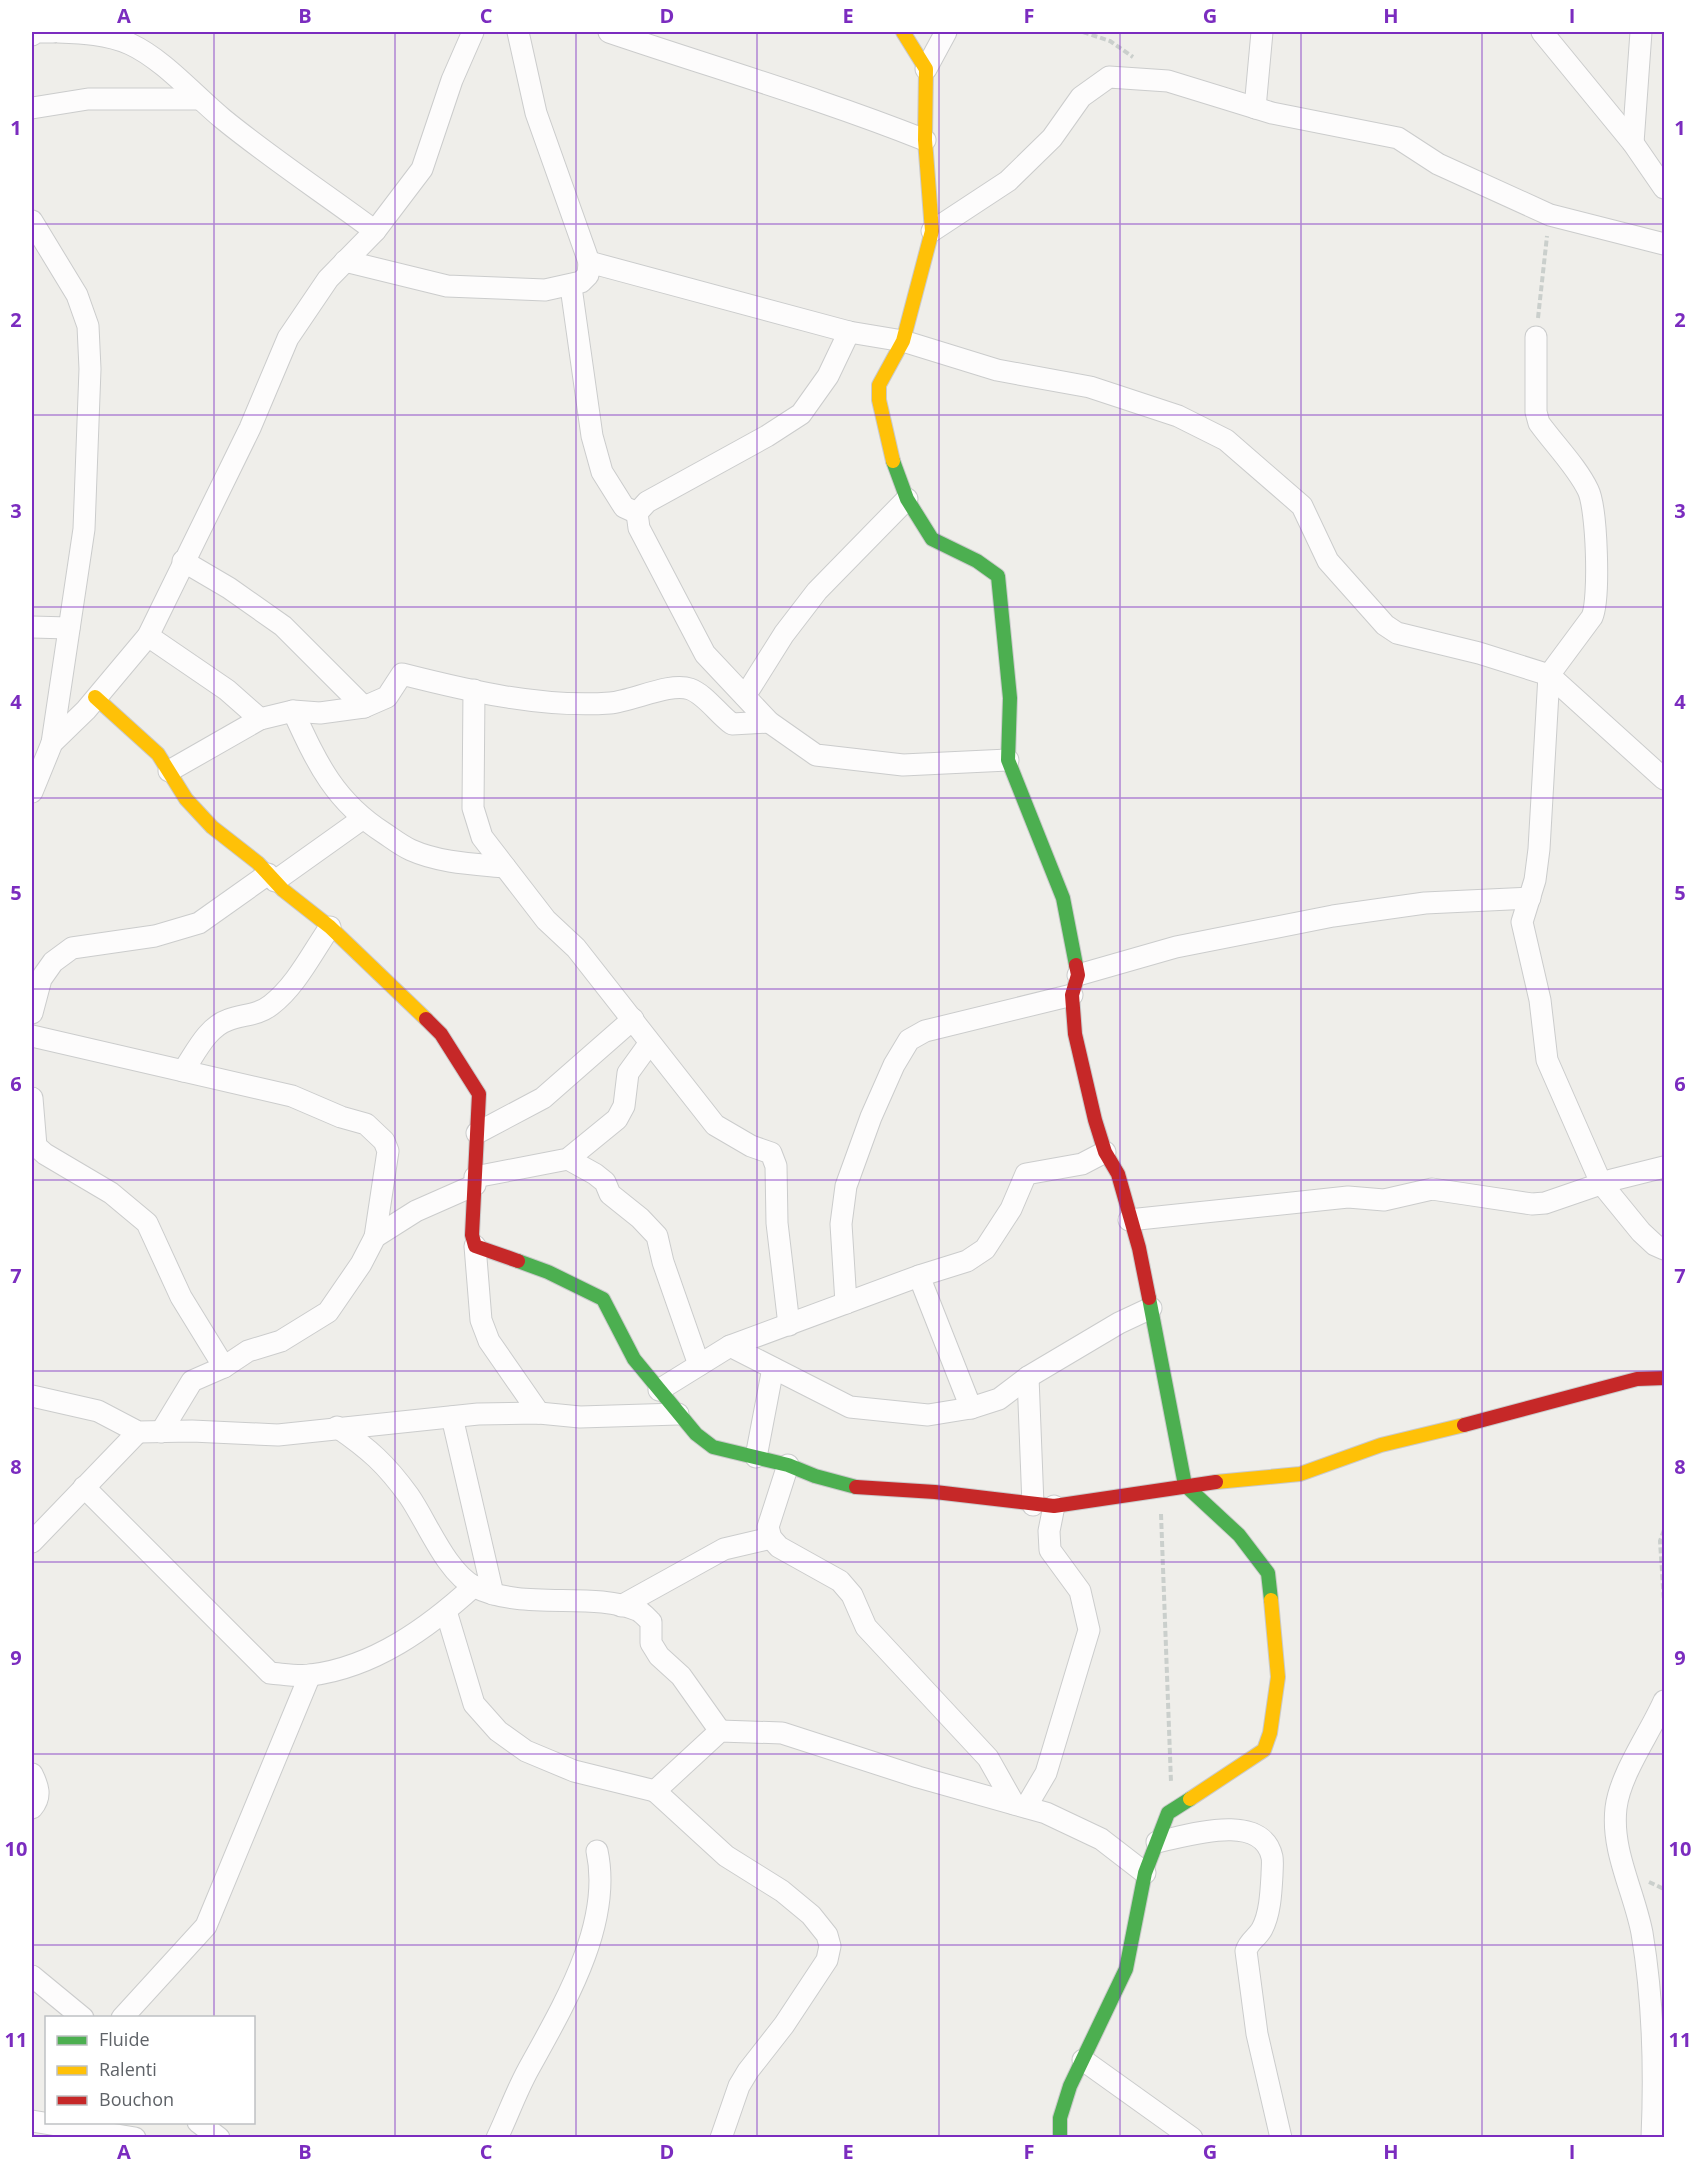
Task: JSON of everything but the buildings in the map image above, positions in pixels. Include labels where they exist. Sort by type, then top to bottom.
[{"type":"street","points":[[32,35],[36,32],[53,32]]},
{"type":"street","points":[[58,32],[98,34],[129,44],[150,55],[198,99],[275,161],[375,231]]},
{"type":"street","points":[[52,743],[86,710],[148,636],[250,428],[288,338],[328,279],[375,231],[422,169],[452,80],[473,32]]},
{"type":"street","points":[[345,261],[447,286],[546,290],[571,286],[581,282],[588,275],[589,262],[536,113],[518,32]]},
{"type":"street","points":[[609,32],[716,69],[850,111],[925,140]]},
{"type":"street","points":[[903,32],[926,69]]},
{"type":"street","points":[[946,32],[926,69],[925,140],[932,231],[903,341],[882,378],[879,400],[891,455],[907,499],[932,539],[977,561],[998,576],[1010,698],[1008,760],[1063,898],[1075,985],[1075,1034],[1105,1152],[1118,1174],[1129,1220],[1139,1248],[1185,1485],[1239,1535],[1268,1573],[1278,1677],[1270,1733],[1264,1750],[1168,1812],[1145,1873],[1126,1969],[1065,2101],[1060,2118],[1060,2138]]},
{"type":"street","points":[[1255,108],[1262,32]]},
{"type":"street","points":[[1542,32],[1633,143],[1665,188]]},
{"type":"street","points":[[1633,143],[1641,32]]},
{"type":"street","points":[[932,231],[1008,180],[1052,138],[1081,97],[1109,77],[1168,81],[1255,108],[1398,138],[1438,164],[1550,215],[1665,244]]},
{"type":"street","points":[[32,108],[88,99],[198,99]]},
{"type":"street","points":[[32,221],[76,295],[88,326],[90,405],[84,529],[52,743],[32,792]]},
{"type":"street","points":[[589,262],[849,332],[903,341],[997,370],[1090,387],[1178,416],[1226,440],[1302,506],[1328,561],[1385,625],[1397,633],[1479,653],[1549,675],[1665,779]]},
{"type":"street","points":[[571,286],[592,436],[602,472],[624,507],[637,513]]},
{"type":"street","points":[[849,332],[828,376],[801,414],[767,436],[647,502],[637,513],[639,528],[705,654],[769,722],[816,755],[903,765],[1008,760]]},
{"type":"street","points":[[1536,337],[1536,412],[1539,423],[1589,492],[1598,576],[1597,607],[1592,618],[1549,675],[1539,849],[1530,898],[1522,922],[1540,1000],[1547,1060],[1586,1145],[1600,1184],[1641,1232],[1654,1245],[1665,1249]]},
{"type":"street","points":[[745,696],[784,634],[817,591],[907,499]]},
{"type":"street","points":[[183,561],[229,588],[283,626],[364,707]]},
{"type":"street","points":[[32,627],[69,628]]},
{"type":"street","points":[[148,636],[227,690],[260,719]]},
{"type":"street","points":[[169,771],[260,719],[293,711],[320,713],[364,707],[387,698],[402,674],[474,690],[542,701],[610,703],[641,698],[677,687],[692,690],[732,724],[769,722]]},
{"type":"street","points":[[474,690],[473,808],[482,837],[546,920],[576,948],[633,1019],[649,1044],[715,1125],[751,1146],[771,1153],[776,1166],[777,1223],[789,1325]]},
{"type":"street","points":[[95,697],[158,754],[186,799],[212,827],[330,927],[441,1034],[479,1094],[472,1235],[475,1245],[482,1320],[489,1341],[539,1413]]},
{"type":"street","points":[[293,711],[333,790],[362,819],[411,850],[448,861],[505,867]]},
{"type":"street","points":[[32,1013],[42,979],[53,962],[72,948],[155,936],[199,923],[362,819]]},
{"type":"street","points":[[846,1303],[841,1224],[846,1186],[871,1118],[894,1065],[909,1040],[925,1031],[1075,985],[1176,947],[1333,916],[1425,903],[1530,898]]},
{"type":"street","points":[[183,1071],[214,1026],[229,1019],[251,1016],[271,1005],[291,984],[330,927]]},
{"type":"street","points":[[477,1133],[543,1098],[633,1019]]},
{"type":"street","points":[[32,1036],[292,1095],[341,1117],[366,1124],[375,1130],[388,1151],[375,1237],[361,1264],[328,1312],[281,1341],[248,1351],[224,1367],[192,1381],[161,1432]]},
{"type":"street","points":[[375,1237],[416,1211],[476,1181],[568,1159],[617,1119],[624,1106],[628,1073],[649,1044]]},
{"type":"street","points":[[32,1098],[36,1146],[45,1154],[111,1193],[147,1223],[181,1297],[224,1367]]},
{"type":"street","points":[[659,1390],[730,1346],[918,1276],[967,1261],[985,1249],[1011,1209],[1026,1174],[1082,1164],[1105,1152]]},
{"type":"street","points":[[568,1159],[605,1182],[610,1194],[640,1218],[657,1236],[663,1262],[699,1365]]},
{"type":"street","points":[[1129,1220],[1348,1197],[1384,1200],[1432,1190],[1532,1204],[1545,1203],[1600,1184],[1665,1167]]},
{"type":"street","points":[[475,1245],[548,1272],[603,1299],[634,1359],[678,1414],[696,1434],[712,1447],[788,1465],[815,1476],[858,1487],[935,1492],[1054,1506],[1185,1485],[1300,1474],[1382,1445],[1536,1408],[1637,1379],[1665,1378]]},
{"type":"street","points":[[918,1276],[971,1408]]},
{"type":"street","points":[[730,1346],[850,1407],[928,1415],[971,1408],[999,1399],[1028,1377],[1119,1323],[1151,1308]]},
{"type":"street","points":[[756,1457],[773,1368]]},
{"type":"street","points":[[1028,1377],[1033,1505]]},
{"type":"street","points":[[32,1396],[98,1411],[138,1432],[278,1435],[337,1427],[452,1417],[539,1413],[580,1417],[678,1414]]},
{"type":"street","points":[[452,1417],[483,1590]]},
{"type":"street","points":[[337,1427],[375,1454],[409,1496],[454,1569],[483,1590],[621,1606],[639,1611],[651,1622],[651,1642],[659,1656],[681,1676],[720,1731]]},
{"type":"street","points":[[32,1542],[138,1432]]},
{"type":"street","points":[[788,1465],[768,1527],[771,1538],[778,1547],[840,1581],[852,1595],[866,1627],[988,1758],[1020,1806]]},
{"type":"street","points":[[84,1487],[270,1673],[310,1675],[356,1665],[404,1641],[446,1611],[483,1590]]},
{"type":"street","points":[[1020,1806],[1046,1773],[1089,1630],[1080,1591],[1050,1550],[1049,1531],[1054,1506]]},
{"type":"street","points":[[621,1606],[724,1549],[771,1538]]},
{"type":"street","points":[[446,1611],[474,1704],[498,1731],[526,1751],[574,1771],[655,1791],[726,1856],[782,1891],[811,1915],[827,1935],[830,1946],[826,1960],[784,2025],[748,2070],[739,2086],[721,2138]]},
{"type":"street","points":[[124,2016],[206,1926],[310,1675]]},
{"type":"street","points":[[1652,2138],[1649,1984],[1641,1930],[1624,1871],[1615,1818],[1620,1788],[1665,1701]]},
{"type":"street","points":[[655,1791],[720,1731],[782,1733],[918,1777],[1046,1813],[1101,1839],[1145,1873]]},
{"type":"street","points":[[32,1774],[38,1788],[38,1795],[32,1808]]},
{"type":"street","points":[[1157,1842],[1227,1828],[1247,1831],[1263,1841],[1272,1856],[1269,1905],[1261,1930],[1249,1942],[1246,1952],[1257,2034],[1281,2138]]},
{"type":"street","points":[[497,2138],[527,2071],[556,2021],[581,1963],[594,1919],[601,1872],[597,1851]]},
{"type":"street","points":[[32,1976],[81,2016]]},
{"type":"street","points":[[1083,2060],[1192,2138]]},
{"type":"street","points":[[32,2121],[65,2132],[135,2138]]},
{"type":"street","points":[[201,2124],[219,2138]]},
{"type":"path","points":[[1083,32],[1110,41],[1139,61]]},
{"type":"path","points":[[1536,337],[1550,215]]},
{"type":"path","points":[[1160,1490],[1164,1642],[1172,1776],[1168,1812]]},
{"type":"path","points":[[1665,1530],[1660,1541],[1665,1602]]},
{"type":"traffic: fast","points":[[893,461],[907,499],[932,539],[977,561],[998,576],[1010,698],[1008,760],[1063,898],[1076,965]]},
{"type":"traffic: fast","points":[[518,1261],[548,1272],[603,1299],[634,1359],[696,1434],[713,1447],[788,1465],[815,1476],[856,1487]]},
{"type":"traffic: fast","points":[[1149,1298],[1185,1485],[1239,1535],[1268,1573],[1271,1600]]},
{"type":"traffic: fast","points":[[1060,2138],[1060,2118],[1070,2086],[1126,1969],[1145,1873],[1168,1813],[1190,1799]]},
{"type":"traffic: slow","points":[[893,461],[879,400],[879,385],[903,341],[932,231],[925,140],[926,69],[903,32]]},
{"type":"traffic: slow","points":[[95,697],[158,754],[186,799],[212,827],[258,863],[283,890],[330,927],[426,1019]]},
{"type":"traffic: slow","points":[[1216,1482],[1300,1474],[1381,1445],[1464,1425]]},
{"type":"traffic: slow","points":[[1190,1799],[1264,1750],[1270,1733],[1278,1677],[1271,1600]]},
{"type":"traffic: jam","points":[[1076,965],[1078,975],[1072,995],[1075,1034],[1095,1120],[1105,1152],[1118,1174],[1139,1248],[1149,1298]]},
{"type":"traffic: jam","points":[[426,1019],[441,1034],[479,1094],[472,1235],[475,1246],[518,1261]]},
{"type":"traffic: jam","points":[[1464,1425],[1637,1379],[1664,1378]]},
{"type":"traffic: jam","points":[[856,1487],[935,1492],[1054,1506],[1216,1482]]}]
